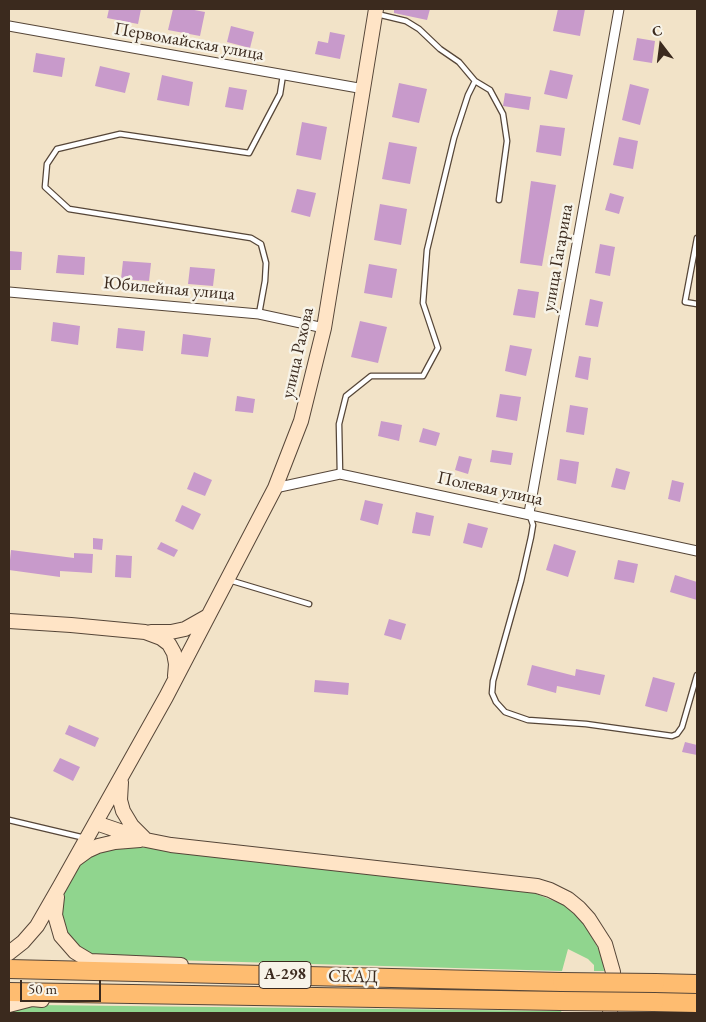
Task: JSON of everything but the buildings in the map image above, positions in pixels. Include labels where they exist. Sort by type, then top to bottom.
[{"type":"highway","name":"СКАД","points":[[9,969],[697,984]]},
{"type":"highway","name":"СКАД","points":[[9,992],[697,1004]]},
{"type":"main road","name":"улица Рахова","points":[[9,953],[23,942],[37,926],[122,778],[275,488],[301,421],[324,328],[376,11]]},
{"type":"main road","points":[[9,621],[145,632],[171,632],[185,629],[209,615]]},
{"type":"main road","points":[[145,632],[169,644],[174,653],[176,664],[174,680]]},
{"type":"main road","points":[[122,778],[120,790],[123,811],[132,826],[146,840]]},
{"type":"main road","points":[[96,822],[146,840],[171,845],[537,886],[550,890],[568,899],[579,908],[589,919],[605,944],[613,972],[610,1013]]},
{"type":"main road","points":[[74,861],[87,851],[98,846],[115,842],[146,840]]},
{"type":"main road","points":[[60,886],[55,909],[56,926],[60,936],[75,952],[90,961],[185,965],[218,974]]},
{"type":"main road","points":[[9,1006],[32,1000],[160,1002],[219,995]]},
{"type":"street","name":"улица Гагарина","points":[[529,514],[619,9]]},
{"type":"street","name":"Первомайская улица","points":[[9,26],[364,89]]},
{"type":"street","name":"Юбилейная улица","points":[[9,292],[260,314],[324,328]]},
{"type":"street","name":"Полевая улица","points":[[275,488],[340,474],[697,551]]},
{"type":"lane","points":[[376,11],[406,21],[419,29],[440,49],[459,62],[475,81],[490,90],[503,114],[507,141],[499,200]]},
{"type":"lane","points":[[260,314],[266,263],[261,244],[251,238],[68,208],[44,188],[47,164],[56,149],[120,134],[249,152],[280,94],[283,74]]},
{"type":"lane","points":[[340,474],[339,424],[346,396],[372,376],[423,376],[438,348],[423,304],[427,250],[454,138],[468,95],[475,81]]},
{"type":"lane","points":[[697,238],[685,302],[697,304]]},
{"type":"lane","points":[[529,514],[533,525],[529,546],[492,693],[496,702],[505,712],[528,720],[586,724],[672,736],[677,734],[682,727],[697,675]]},
{"type":"lane","points":[[228,580],[309,604]]},
{"type":"lane","points":[[9,820],[87,839]]},
{"type":"green space","points":[[132,846],[510,888],[534,893],[564,905],[584,923],[598,948],[604,971],[594,971],[594,965],[588,959],[568,949],[562,971],[91,957],[64,935],[60,904],[62,897],[78,865],[99,849]]},
{"type":"green space","points":[[37,1005],[561,1011],[562,1013],[9,1013],[9,1010]]}]
